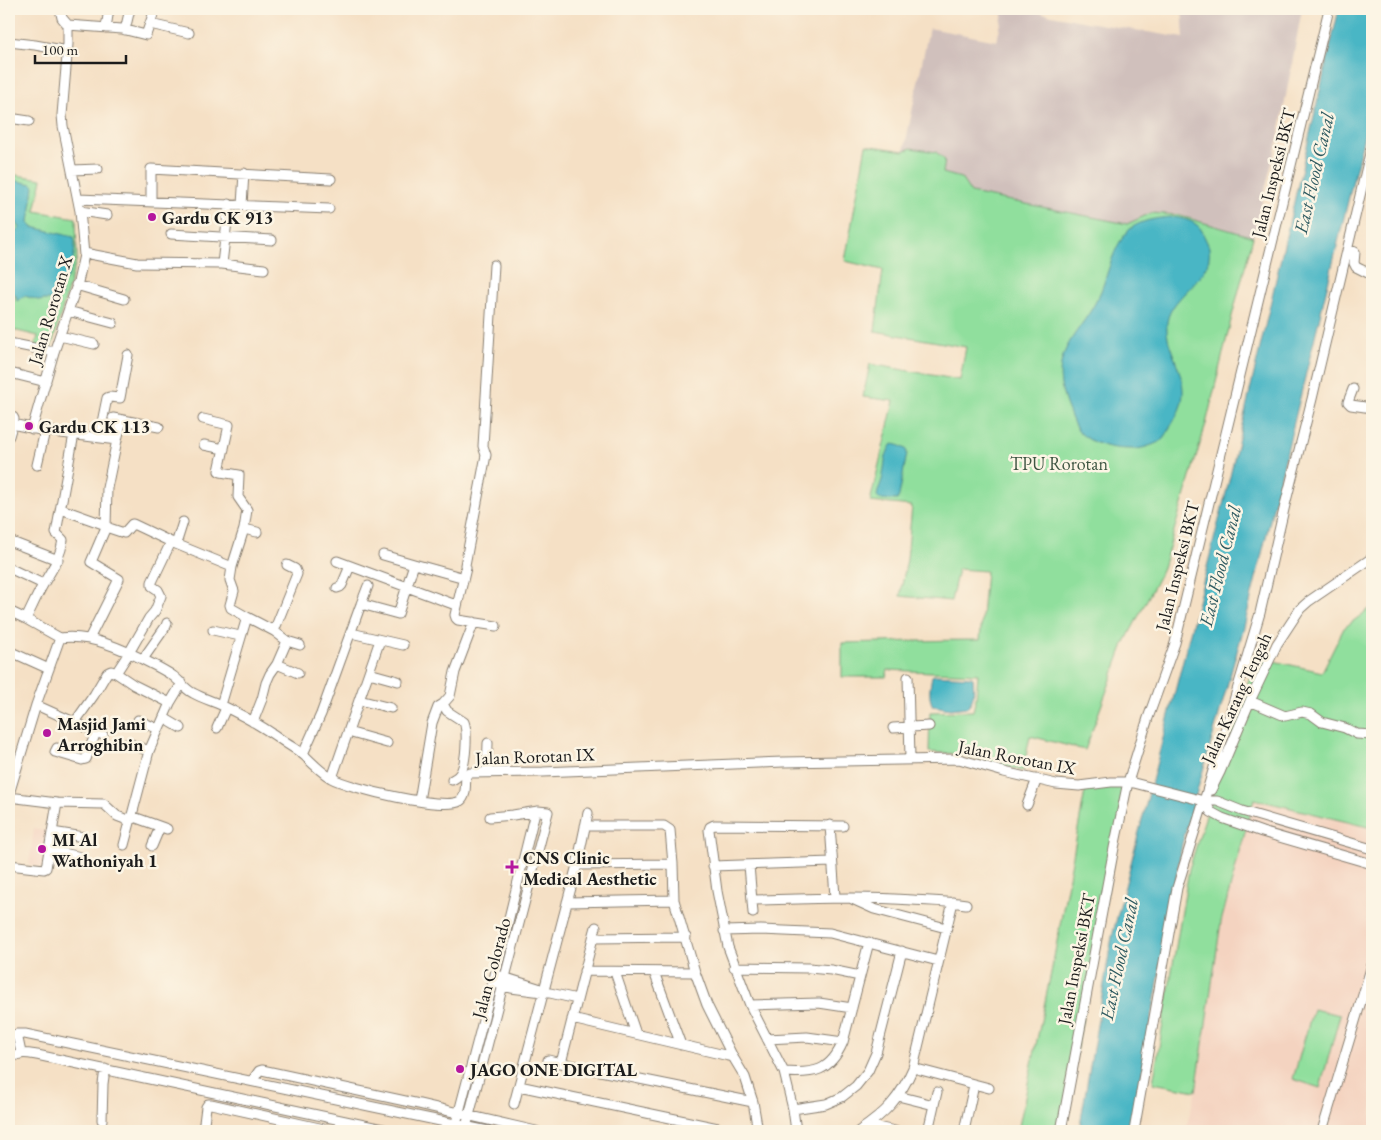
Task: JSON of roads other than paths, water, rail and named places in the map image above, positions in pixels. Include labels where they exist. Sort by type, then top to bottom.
[{"type":"street","points":[[60,9],[62,18],[68,25],[125,30],[146,35],[155,9]]},
{"type":"street","points":[[106,28],[110,9]]},
{"type":"street","points":[[125,30],[130,9]]},
{"type":"street","name":"Jalan Inspeksi BKT","points":[[1061,1131],[1114,848],[1148,718],[1175,643],[1329,9]]},
{"type":"street","points":[[150,24],[189,33]]},
{"type":"street","name":"Jalan Rorotan X","points":[[32,429],[84,255],[80,211],[62,115],[68,51],[68,25]]},
{"type":"street","points":[[9,42],[35,44],[68,51]]},
{"type":"street","points":[[9,118],[29,121]]},
{"type":"street","points":[[1134,1131],[1177,888],[1200,800],[1260,613],[1372,145]]},
{"type":"street","points":[[72,170],[98,168]]},
{"type":"street","points":[[149,202],[151,169],[331,178]]},
{"type":"street","points":[[242,205],[244,173]]},
{"type":"street","points":[[78,199],[329,209]]},
{"type":"street","points":[[222,264],[229,204]]},
{"type":"street","points":[[80,211],[107,215]]},
{"type":"street","points":[[171,234],[272,240]]},
{"type":"street","points":[[1348,249],[1355,252],[1354,265],[1372,275]]},
{"type":"street","points":[[84,255],[137,262],[222,264],[264,269]]},
{"type":"street","points":[[494,265],[483,446],[486,455],[465,565],[466,568],[455,615],[457,619],[496,626]]},
{"type":"street","points":[[76,285],[124,299]]},
{"type":"street","points":[[68,311],[113,323]]},
{"type":"street","points":[[60,336],[94,344]]},
{"type":"street","points":[[9,343],[54,352]]},
{"type":"street","points":[[99,437],[107,398],[120,398],[128,355]]},
{"type":"street","points":[[10,373],[46,382]]},
{"type":"street","points":[[1353,389],[1349,403],[1372,408]]},
{"type":"street","points":[[113,418],[160,427]]},
{"type":"street","points":[[203,419],[229,424],[219,471],[239,476],[238,497],[247,510],[244,529],[232,567],[230,580],[234,591],[230,606],[274,631],[287,641],[300,645]]},
{"type":"street","points":[[9,436],[11,420],[32,429],[117,440]]},
{"type":"street","points":[[89,639],[119,580],[91,562],[106,527],[107,488],[122,420]]},
{"type":"street","points":[[37,464],[45,431]]},
{"type":"street","points":[[26,619],[43,584],[58,560],[63,542],[56,532],[74,434]]},
{"type":"street","points":[[204,445],[224,449]]},
{"type":"street","points":[[61,510],[124,533],[133,524],[232,567]]},
{"type":"street","points":[[116,673],[130,653],[160,601],[160,593],[152,586],[152,582],[174,543],[183,522]]},
{"type":"street","points":[[244,529],[257,532]]},
{"type":"street","points":[[9,541],[58,560]]},
{"type":"street","points":[[383,555],[461,577]]},
{"type":"street","name":"Jalan Karang Tengah","points":[[1200,800],[1220,772],[1278,644],[1300,609],[1372,558]]},
{"type":"street","points":[[337,561],[453,604]]},
{"type":"street","points":[[361,604],[402,616],[406,586],[414,564]]},
{"type":"street","points":[[274,631],[297,574],[295,569],[287,565]]},
{"type":"street","points":[[338,588],[342,585],[350,566]]},
{"type":"street","points":[[9,568],[43,584]]},
{"type":"street","points":[[303,754],[321,714],[368,586]]},
{"type":"street","points":[[9,611],[60,638],[36,705],[9,795],[57,803],[104,804],[117,816],[164,828],[152,846]]},
{"type":"street","points":[[217,728],[224,707],[240,636],[247,617]]},
{"type":"street","points":[[419,801],[432,723],[438,707],[450,696],[455,672],[474,622]]},
{"type":"street","points":[[143,659],[168,623]]},
{"type":"street","points":[[214,630],[240,636]]},
{"type":"street","points":[[351,633],[404,645]]},
{"type":"street","name":"Jalan Rorotan IX","points":[[60,638],[89,639],[130,653],[169,673],[192,693],[224,707],[277,736],[332,778],[363,790],[419,801],[454,803],[460,801],[464,796],[468,773],[552,772],[784,762],[960,759],[1056,784],[1074,786],[1131,782],[1200,800],[1217,801],[1242,811],[1372,849]]},
{"type":"street","points":[[332,778],[380,640]]},
{"type":"street","points":[[253,722],[266,683],[287,641]]},
{"type":"street","points":[[9,650],[49,669]]},
{"type":"street","points":[[277,664],[298,673]]},
{"type":"street","points":[[75,722],[107,673],[111,671],[170,703]]},
{"type":"street","points":[[369,673],[398,681]]},
{"type":"street","points":[[908,677],[910,759]]},
{"type":"street","points":[[124,845],[149,751],[170,703],[182,683]]},
{"type":"street","points":[[359,700],[391,708]]},
{"type":"street","points":[[1253,702],[1285,716],[1302,712],[1311,714],[1322,722],[1345,728],[1357,734],[1372,735]]},
{"type":"street","points":[[443,704],[447,711],[464,722],[466,733],[463,765],[459,774],[452,780]]},
{"type":"street","points":[[36,705],[99,733],[86,759],[82,760],[55,752],[57,748]]},
{"type":"street","points":[[164,718],[181,728]]},
{"type":"street","points":[[138,720],[158,729]]},
{"type":"street","points":[[893,728],[929,726]]},
{"type":"street","points":[[348,732],[387,743]]},
{"type":"street","points":[[487,772],[488,743]]},
{"type":"street","points":[[128,744],[149,751]]},
{"type":"street","points":[[1027,805],[1037,779]]},
{"type":"street","points":[[1200,800],[1211,812],[1222,818],[1262,832],[1372,864]]},
{"type":"street","points":[[9,865],[46,869],[57,803]]},
{"type":"street","points":[[490,817],[535,812]]},
{"type":"street","name":"Jalan Colorado","points":[[455,1128],[535,812],[548,812],[465,1129]]},
{"type":"street","points":[[514,1104],[546,992],[588,812]]},
{"type":"street","points":[[830,825],[836,897]]},
{"type":"street","points":[[585,826],[660,826],[666,827],[670,832],[674,900],[695,972],[707,1005],[745,1077],[753,1102],[758,1131]]},
{"type":"street","points":[[796,1131],[784,1072],[750,1005],[728,948],[713,866],[709,828],[712,826],[843,826]]},
{"type":"street","points":[[52,832],[84,837]]},
{"type":"street","points":[[50,850],[81,857]]},
{"type":"street","points":[[713,866],[832,862]]},
{"type":"street","points":[[577,865],[673,864]]},
{"type":"street","points":[[748,865],[754,913]]},
{"type":"street","points":[[752,900],[836,897],[966,904]]},
{"type":"street","points":[[850,898],[874,908],[946,928]]},
{"type":"street","points":[[566,902],[674,900]]},
{"type":"street","points":[[859,1131],[883,1114],[906,1083],[912,1068],[953,902]]},
{"type":"street","points":[[561,1063],[596,927]]},
{"type":"street","points":[[724,930],[830,933],[938,962]]},
{"type":"street","points":[[593,938],[686,936]]},
{"type":"street","points":[[784,1072],[804,1074],[818,1070],[830,1063],[840,1051],[869,942]]},
{"type":"street","points":[[793,1109],[826,1104],[842,1097],[856,1086],[868,1071],[876,1053],[902,951]]},
{"type":"street","points":[[1322,1131],[1372,965]]},
{"type":"street","points":[[734,967],[810,968],[860,976]]},
{"type":"street","points":[[584,971],[695,972]]},
{"type":"street","points":[[615,972],[636,1034]]},
{"type":"street","points":[[654,972],[681,1045]]},
{"type":"street","points":[[494,978],[577,999]]},
{"type":"street","points":[[490,995],[500,998]]},
{"type":"street","points":[[750,1005],[819,1003],[852,1008]]},
{"type":"street","points":[[572,1019],[733,1057]]},
{"type":"street","points":[[21,1053],[13,1035],[25,1034],[348,1101],[455,1128],[488,1131]]},
{"type":"street","points":[[767,1039],[808,1037],[843,1042]]},
{"type":"street","points":[[9,1059],[21,1053],[38,1055],[105,1069],[348,1127],[392,1131]]},
{"type":"street","points":[[548,1060],[753,1102]]},
{"type":"street","points":[[912,1068],[989,1088]]},
{"type":"street","points":[[102,1120],[105,1069]]},
{"type":"street","points":[[252,1081],[260,1070],[536,1131]]},
{"type":"street","points":[[964,1131],[974,1085]]},
{"type":"street","points":[[519,1086],[732,1131]]},
{"type":"street","points":[[348,1101],[349,1089]]},
{"type":"street","points":[[928,1131],[937,1092]]},
{"type":"street","points":[[898,1096],[934,1105]]},
{"type":"street","points":[[202,1131],[206,1107],[211,1104],[333,1131]]},
{"type":"street","points":[[868,1125],[895,1131]]},
{"type":"water","name":"East Flood Canal","points":[[1339,9],[1372,9],[1372,103],[1244,627],[1182,844],[1132,1131],[1079,1131],[1112,937],[1228,485]]},
{"type":"water","points":[[12,180],[34,186],[29,222],[32,227],[74,237],[71,269],[62,285],[61,297],[57,297],[54,300],[41,301],[25,296],[17,301],[16,295],[9,291],[10,235],[20,228],[14,219],[9,224],[9,182]]},
{"type":"water","points":[[1172,217],[1187,220],[1197,225],[1209,248],[1209,259],[1205,269],[1176,303],[1170,312],[1167,322],[1168,338],[1181,375],[1182,401],[1175,419],[1161,441],[1138,449],[1099,444],[1085,437],[1077,430],[1073,423],[1061,385],[1060,369],[1063,356],[1101,291],[1115,251],[1124,236],[1138,224]]},
{"type":"water","points":[[892,444],[906,449],[907,453],[899,496],[897,500],[879,499],[877,496],[878,490],[882,480],[886,457]]},
{"type":"water","points":[[932,676],[973,678],[973,697],[968,707],[950,709],[933,706],[930,699],[930,688]]},
{"type":"place","name":"Gardu CK 913","points":[[152,217]]},
{"type":"place","name":"Gardu CK 113","points":[[29,426]]},
{"type":"place","name":"Masjid Jami Arroghibin","points":[[47,733]]},
{"type":"place","name":"MI Al Wathoniyah 1","points":[[42,849]]},
{"type":"place","name":"CNS Clinic Medical Aesthetic","points":[[512,867]]},
{"type":"place","name":"JAGO ONE DIGITAL","points":[[460,1069]]},
{"type":"park label","name":"TPU Rorotan","points":[[1059,463]]}]
